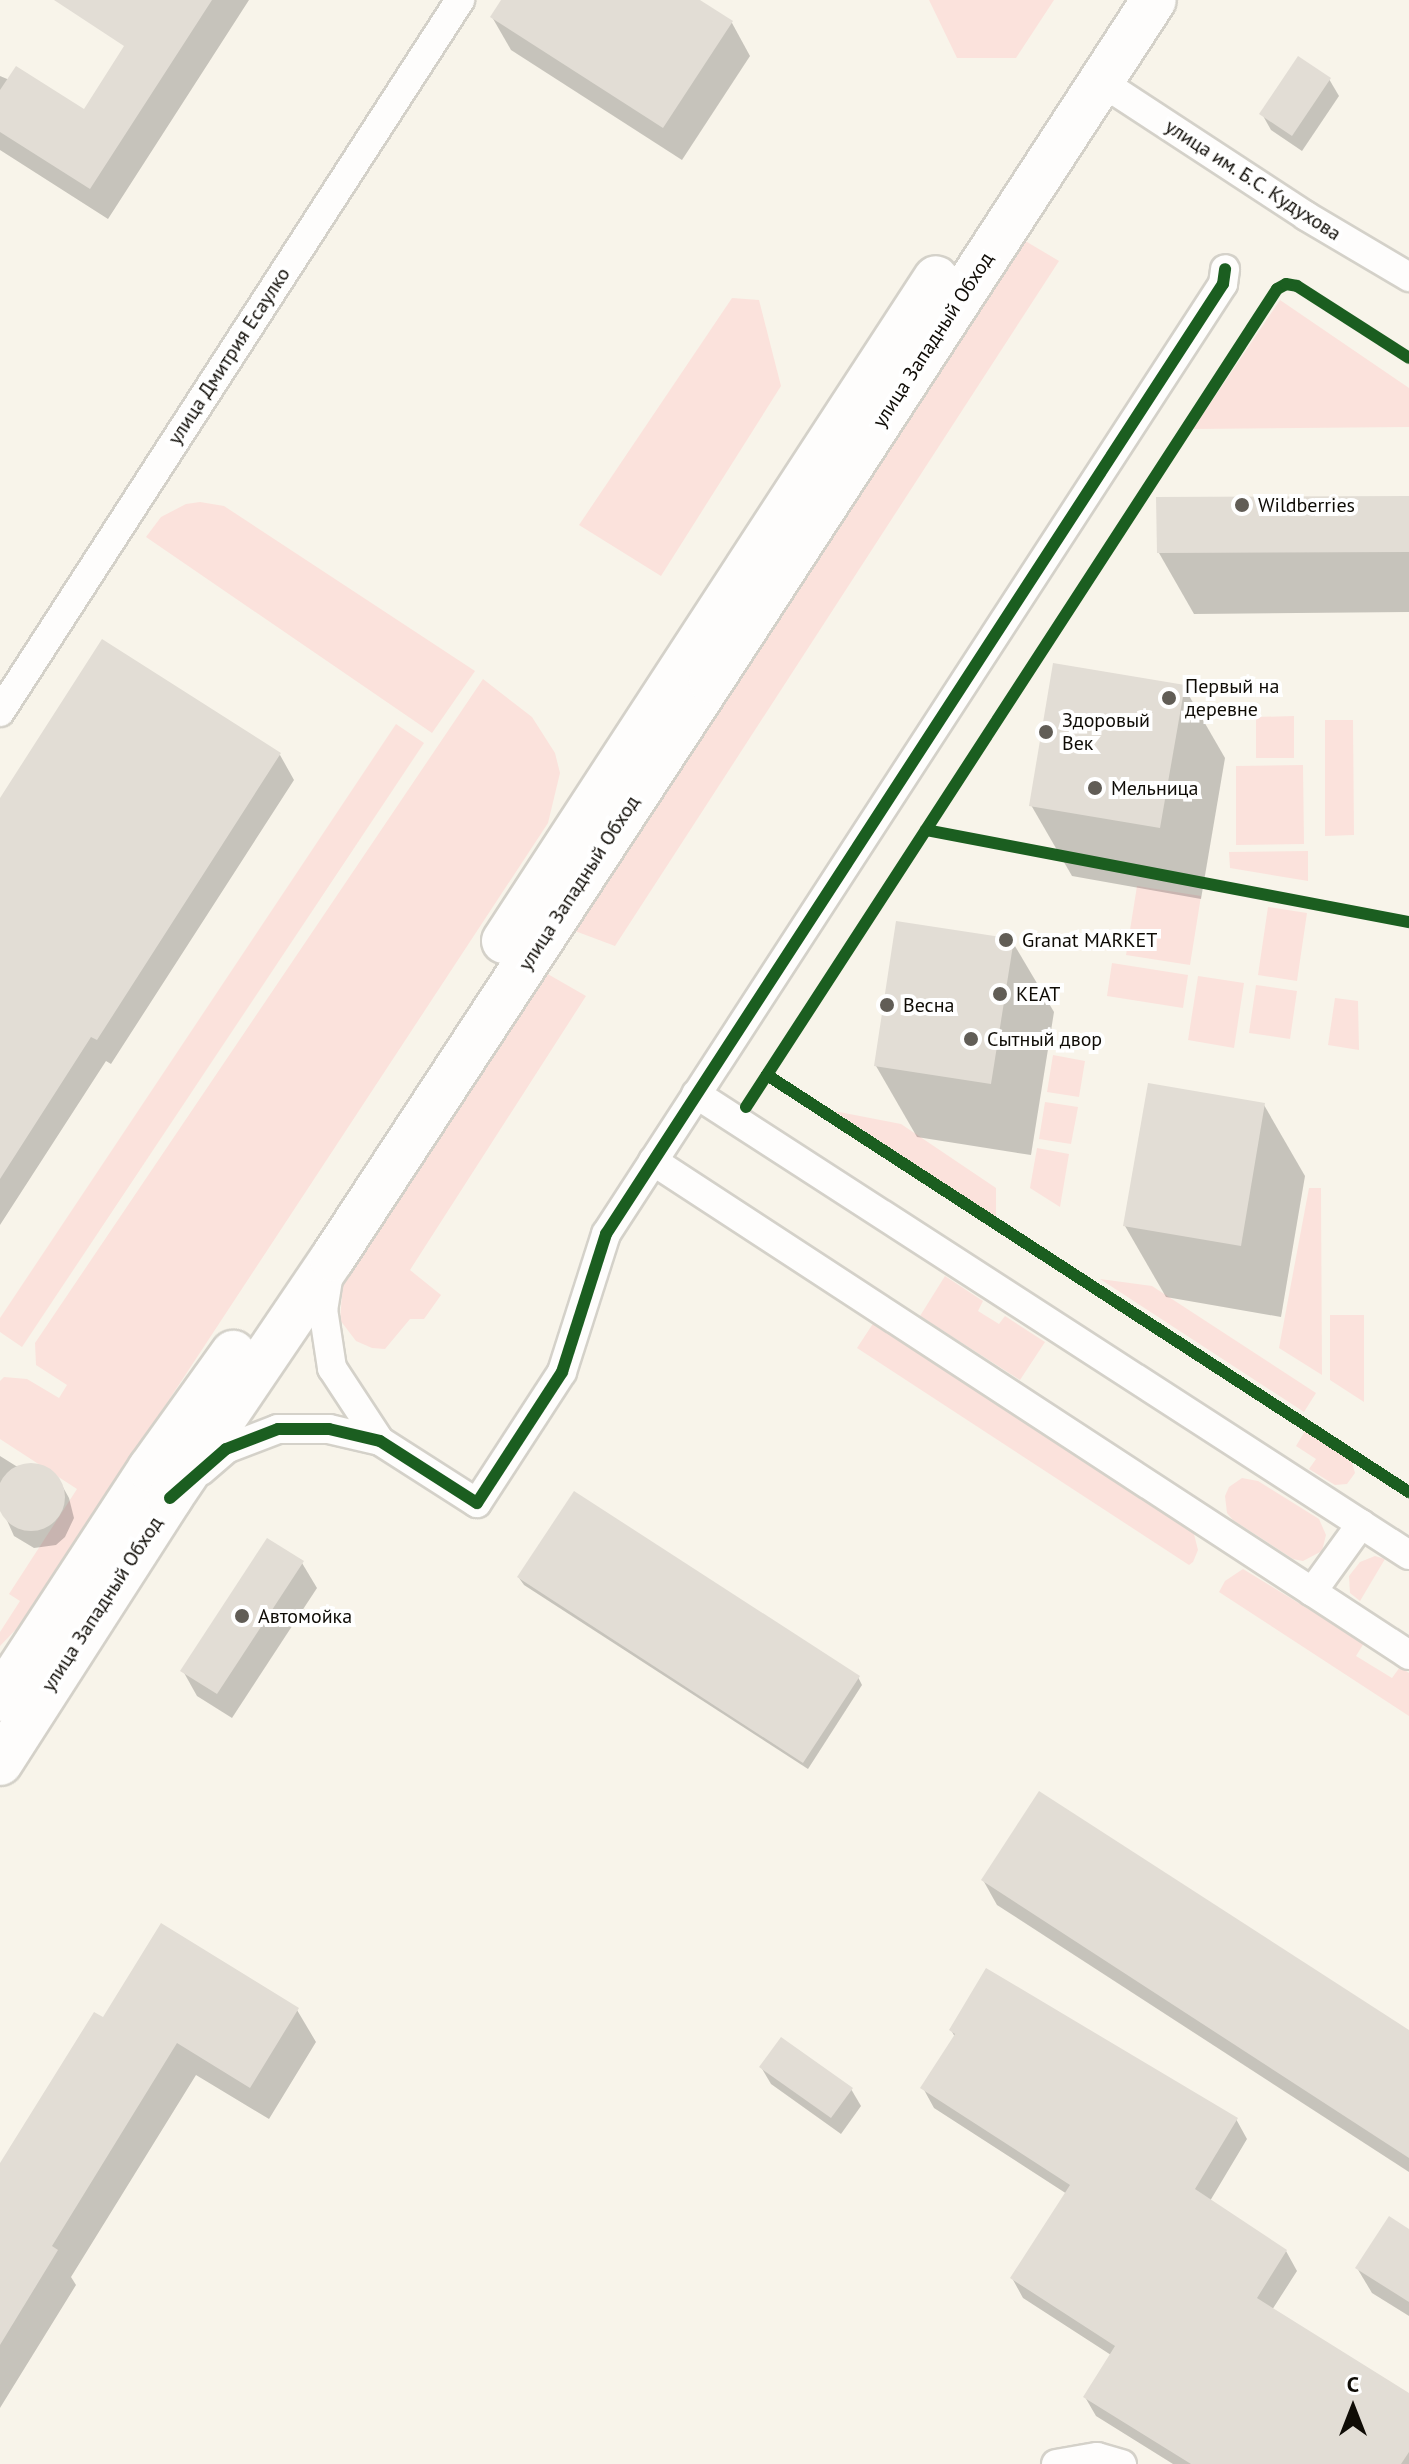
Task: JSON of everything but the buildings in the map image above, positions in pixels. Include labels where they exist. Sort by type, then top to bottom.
[{"type":"highway","name":"улица Западный Обход","points":[[0,1699],[150,1469],[311,1245],[692,649],[1121,0]]},
{"type":"highway","name":"улица Западный Обход","points":[[0,1763],[170,1498],[332,1259],[1154,0]]},
{"type":"street","name":"улица Дмитрия Есаулко","points":[[0,712],[460,0]]},
{"type":"street","name":"улица им. Б.С. Кудухова","points":[[1100,81],[1306,216],[1409,277]]},
{"type":"street","points":[[170,1498],[226,1449],[278,1429],[329,1429],[380,1441],[477,1503],[562,1372],[606,1234],[1223,284],[1225,269]]},
{"type":"street","points":[[696,1094],[1409,1555]]},
{"type":"street","points":[[653,1161],[1409,1655]]},
{"type":"street","points":[[332,1259],[323,1309],[332,1368],[380,1441]]},
{"type":"street","points":[[1312,1592],[1361,1524]]},
{"type":"street","points":[[1056,2464],[1097,2457],[1122,2464]]},
{"type":"shaded area","points":[[929,0],[1054,0],[1016,58],[957,58]]},
{"type":"shaded area","points":[[1022,239],[1059,261],[615,946],[575,931]]},
{"type":"shaded area","points":[[732,298],[759,300],[781,386],[661,576],[579,525]]},
{"type":"shaded area","points":[[1280,300],[1409,388],[1409,427],[1193,429]]},
{"type":"shaded area","points":[[200,502],[224,506],[475,671],[432,733],[146,537],[161,517],[186,504]]},
{"type":"shaded area","points":[[483,679],[532,717],[555,753],[560,773],[548,823],[23,1622],[0,1646],[0,1632],[20,1601],[9,1594],[77,1489],[0,1439],[0,1381],[4,1377],[27,1379],[59,1398],[67,1385],[36,1365],[35,1343]]},
{"type":"shaded area","points":[[1294,716],[1294,758],[1256,758],[1256,717]]},
{"type":"shaded area","points":[[1325,720],[1353,720],[1354,835],[1325,836]]},
{"type":"shaded area","points":[[396,724],[424,743],[22,1347],[0,1332],[0,1318]]},
{"type":"shaded area","points":[[1303,765],[1304,844],[1236,845],[1236,766]]},
{"type":"shaded area","points":[[1308,851],[1308,881],[1230,868],[1229,852]]},
{"type":"shaded area","points":[[1137,886],[1201,896],[1190,965],[1126,955]]},
{"type":"shaded area","points":[[1268,907],[1307,913],[1297,981],[1258,975]]},
{"type":"shaded area","points":[[1112,963],[1188,975],[1183,1008],[1107,996]]},
{"type":"shaded area","points":[[539,969],[586,996],[410,1270],[441,1295],[424,1319],[410,1319],[385,1349],[372,1348],[356,1341],[340,1320],[343,1281]]},
{"type":"shaded area","points":[[1198,976],[1244,983],[1234,1048],[1188,1040]]},
{"type":"shaded area","points":[[1256,985],[1297,991],[1290,1039],[1249,1033]]},
{"type":"shaded area","points":[[1335,998],[1358,1001],[1359,1050],[1328,1045]]},
{"type":"shaded area","points":[[1053,1055],[1085,1061],[1079,1097],[1047,1092]]},
{"type":"shaded area","points":[[1045,1102],[1078,1107],[1071,1144],[1039,1139]]},
{"type":"shaded area","points":[[834,1111],[901,1124],[996,1188],[996,1217]]},
{"type":"shaded area","points":[[1037,1148],[1069,1154],[1060,1207],[1030,1188]]},
{"type":"shaded area","points":[[1309,1188],[1321,1188],[1322,1375],[1279,1348]]},
{"type":"shaded area","points":[[945,1276],[983,1301],[978,1311],[999,1324],[1005,1316],[1045,1342],[1020,1380],[920,1316]]},
{"type":"shaded area","points":[[1100,1279],[1152,1286],[1316,1393],[1304,1412]]},
{"type":"shaded area","points":[[1330,1315],[1364,1315],[1364,1402],[1330,1380]]},
{"type":"shaded area","points":[[876,1319],[1192,1526],[1198,1550],[1193,1562],[1189,1565],[857,1348]]},
{"type":"shaded area","points":[[1305,1431],[1351,1459],[1355,1473],[1347,1484],[1335,1485],[1309,1469],[1316,1459],[1296,1446]]},
{"type":"shaded area","points":[[1242,1478],[1258,1481],[1319,1519],[1326,1535],[1322,1551],[1303,1561],[1293,1559],[1233,1520],[1227,1513],[1225,1496],[1229,1487]]},
{"type":"shaded area","points":[[1375,1556],[1385,1559],[1360,1601],[1350,1593],[1349,1576],[1360,1562]]},
{"type":"shaded area","points":[[1243,1569],[1364,1643],[1356,1656],[1392,1678],[1400,1667],[1409,1673],[1409,1716],[1219,1592],[1225,1581]]},
{"type":"cycle path","points":[[170,1498],[226,1449],[278,1429],[329,1429],[380,1441],[477,1503],[562,1372],[606,1234],[1223,284],[1225,269]]},
{"type":"cycle path","points":[[746,1107],[1277,289],[1286,284],[1297,286],[1409,358]]},
{"type":"cycle path","points":[[926,830],[1409,922]]},
{"type":"cycle path","points":[[767,1075],[1409,1492]]},
{"type":"place","name":"Wildberries","points":[[1242,505]]},
{"type":"place","name":"Первый на деревне","points":[[1169,698]]},
{"type":"place","name":"Здоровый Век","points":[[1046,732]]},
{"type":"place","name":"Мельница","points":[[1095,788]]},
{"type":"place","name":"Granat MARKET","points":[[1006,940]]},
{"type":"place","name":"КЕАТ","points":[[1000,994]]},
{"type":"place","name":"Весна","points":[[887,1005]]},
{"type":"place","name":"Сытный двор","points":[[971,1039]]},
{"type":"place","name":"Автомойка","points":[[242,1616]]}]
